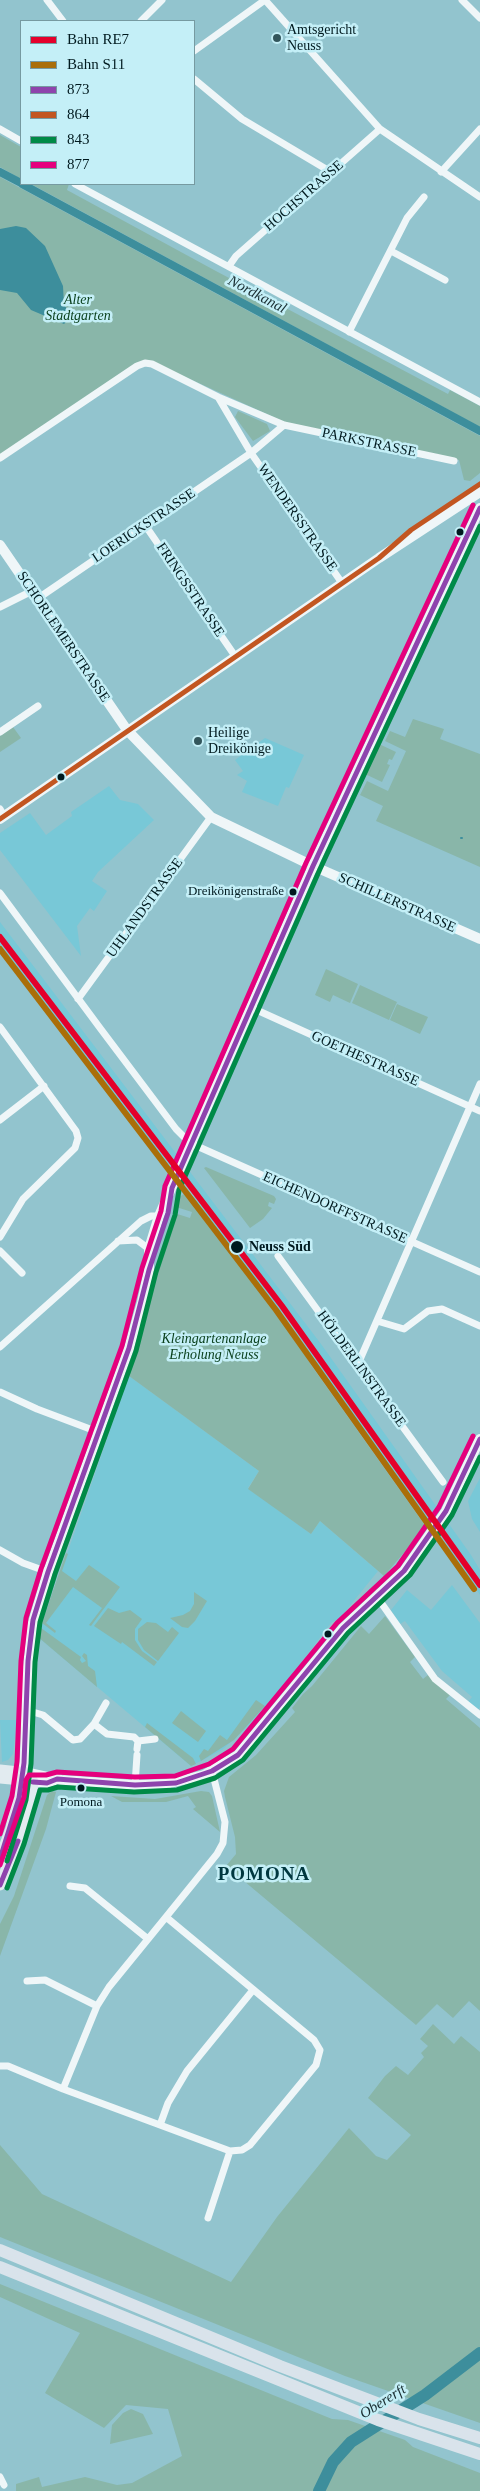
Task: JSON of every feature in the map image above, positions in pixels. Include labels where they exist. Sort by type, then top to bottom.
[{"type":"highway","points":[[0,2250],[280,2366],[419,2419],[480,2438]]},
{"type":"highway","points":[[0,2267],[378,2420],[480,2454]]},
{"type":"main road","points":[[379,558],[411,530],[479,487]]},
{"type":"main road","points":[[1,814],[379,558],[462,504],[479,487]]},
{"type":"main road","points":[[421,530],[428,531],[464,507],[480,502]]},
{"type":"main road","points":[[0,1885],[31,1799],[26,1777],[26,1710],[31,1632],[48,1572],[142,1302],[149,1270],[148,1249],[159,1216],[313,866],[480,508]]},
{"type":"main road","name":"SCHORLEMERSTRASSE","points":[[0,545],[127,730]]},
{"type":"main road","points":[[127,730],[194,802],[211,817],[313,866]]},
{"type":"main road","name":"SCHILLERSTRASSE","points":[[313,866],[480,939]]},
{"type":"main road","points":[[0,1770],[47,1783],[57,1779],[135,1785],[176,1783],[212,1771],[230,1762],[247,1746],[339,1633],[404,1570],[442,1518],[480,1439]]},
{"type":"main road","points":[[0,1778],[26,1777]]},
{"type":"main road","points":[[0,1858],[26,1777]]},
{"type":"street","points":[[47,0],[62,20]]},
{"type":"street","points":[[142,20],[162,0]]},
{"type":"street","points":[[195,50],[265,0],[380,128],[441,172],[480,197]]},
{"type":"street","points":[[462,0],[480,18]]},
{"type":"street","points":[[195,80],[242,119],[331,172]]},
{"type":"street","name":"HOCHSTRASSE","points":[[229,266],[236,256],[380,128]]},
{"type":"street","points":[[0,129],[20,140]]},
{"type":"street","points":[[441,172],[480,129]]},
{"type":"street","points":[[77,185],[480,402]]},
{"type":"street","points":[[349,332],[408,218],[424,197]]},
{"type":"street","points":[[391,251],[445,280]]},
{"type":"street","name":"PARKSTRASSE","points":[[0,458],[141,364],[152,364],[218,397],[284,425],[454,461]]},
{"type":"street","name":"WENDERSSTRASSE","points":[[218,397],[251,452],[342,583]]},
{"type":"street","name":"LOERICKSTRASSE","points":[[0,606],[35,595],[145,525],[251,452],[284,425]]},
{"type":"street","name":"FRINGSSTRASSE","points":[[145,525],[235,656]]},
{"type":"street","points":[[0,732],[38,706]]},
{"type":"street","name":"UHLANDSTRASSE","points":[[78,999],[211,817]]},
{"type":"street","points":[[0,893],[176,1129],[190,1143]]},
{"type":"street","name":"GOETHESTRASSE","points":[[250,1007],[480,1111]]},
{"type":"street","points":[[0,1027],[76,1131],[77,1144],[23,1199],[0,1237]]},
{"type":"street","points":[[358,1364],[480,1084]]},
{"type":"street","points":[[0,1120],[44,1086]]},
{"type":"street","name":"EICHENDORFFSTRASSE","points":[[190,1143],[480,1272]]},
{"type":"street","points":[[0,1347],[141,1221],[151,1216],[159,1216]]},
{"type":"street","points":[[117,1241],[134,1240],[148,1249]]},
{"type":"street","points":[[0,1251],[22,1273]]},
{"type":"street","name":"HÖLDERLINSTRASSE","points":[[278,1256],[442,1482]]},
{"type":"street","points":[[377,1321],[404,1329],[428,1311],[442,1309],[480,1326]]},
{"type":"street","points":[[0,1392],[37,1409],[98,1432]]},
{"type":"street","points":[[0,1550],[23,1563],[48,1572]]},
{"type":"street","points":[[377,1597],[436,1679],[480,1715]]},
{"type":"street","points":[[26,1710],[43,1715],[73,1740],[80,1740],[94,1724],[106,1703]]},
{"type":"street","points":[[94,1724],[108,1734],[130,1736],[138,1741],[155,1739]]},
{"type":"street","points":[[135,1785],[138,1741]]},
{"type":"street","points":[[64,2089],[98,2006],[109,1987],[217,1854],[223,1843],[225,1822],[212,1771]]},
{"type":"street","points":[[70,1886],[85,1888],[148,1939]]},
{"type":"street","points":[[0,2066],[8,2066],[230,2151],[242,2150],[250,2145],[316,2065],[321,2054],[320,2047],[166,1917]]},
{"type":"street","points":[[27,1981],[45,1980],[98,2006]]},
{"type":"street","points":[[160,2125],[172,2096],[187,2071],[254,1990]]},
{"type":"street","points":[[208,2218],[230,2151]]},
{"type":"street","points":[[0,2477],[4,2485]]},
{"type":"shaded area","points":[[16,226],[26,228],[45,246],[63,286],[64,305],[69,311],[68,320],[64,324],[31,310],[17,293],[0,290],[0,229]]},
{"type":"shaded area","points":[[265,738],[304,755],[289,788],[286,787],[278,806],[242,792],[247,781],[237,775],[243,771],[235,760]]},
{"type":"shaded area","points":[[109,786],[120,800],[138,804],[154,820],[98,872],[92,881],[107,891],[94,911],[90,908],[77,926],[81,956],[0,850],[0,833],[30,813],[46,835],[72,816],[71,812]]},
{"type":"shaded area","points":[[0,922],[321,1344],[471,1555],[480,1570],[480,1595],[440,1535],[336,1394],[283,1311],[280,1312],[194,1198],[195,1194],[158,1152],[0,946]]},
{"type":"shaded area","points":[[129,1376],[259,1471],[248,1488],[311,1534],[320,1521],[378,1571],[340,1618],[331,1623],[286,1683],[243,1731],[222,1750],[191,1766],[38,1637]]},
{"type":"shaded area","points":[[480,1478],[480,1532],[472,1519],[468,1501]]},
{"type":"shaded area","points":[[452,1585],[480,1623],[480,1707],[478,1710],[468,1702],[472,1697],[442,1671],[405,1621],[400,1624],[391,1610],[407,1590],[431,1610]]},
{"type":"shaded area","points":[[0,1720],[17,1720],[13,1754],[8,1760],[2,1762]]},
{"type":"green space","points":[[0,135],[20,146],[20,178],[0,167]]},
{"type":"green space","name":"Alter Stadtgarten","points":[[0,177],[480,436],[480,473],[470,481],[464,480],[459,460],[291,425],[148,360],[136,363],[0,455]]},
{"type":"green space","points":[[33,185],[69,185],[67,190],[214,270],[448,394],[450,390],[480,406],[480,427]]},
{"type":"green space","points":[[238,411],[267,424],[270,431],[253,441],[235,417]]},
{"type":"green space","points":[[413,719],[444,729],[440,739],[480,754],[480,867],[376,821],[383,806],[360,795],[367,781],[388,791],[406,751],[385,741],[390,731],[405,737]]},
{"type":"green space","points":[[13,727],[21,738],[0,752],[0,736]]},
{"type":"green space","points":[[379,744],[396,752],[392,760],[389,759],[387,764],[390,765],[382,782],[365,774]]},
{"type":"green space","points":[[326,969],[358,984],[350,1003],[333,995],[330,1002],[315,995]]},
{"type":"green space","points":[[360,985],[397,1002],[389,1020],[352,1003]]},
{"type":"green space","points":[[397,1004],[428,1017],[420,1034],[390,1020]]},
{"type":"green space","points":[[206,1167],[274,1196],[276,1199],[274,1204],[269,1202],[268,1206],[272,1208],[263,1219],[250,1228],[204,1168]]},
{"type":"green space","name":"Kleingartenanlage Erholung Neuss","points":[[184,1194],[194,1198],[280,1312],[311,1365],[426,1527],[384,1576],[320,1521],[311,1534],[248,1489],[259,1471],[129,1376],[174,1213],[190,1218],[192,1212],[176,1207],[179,1197]]},
{"type":"green space","points":[[66,1553],[68,1554],[62,1571],[76,1581],[89,1565],[120,1587],[91,1626],[89,1625],[102,1608],[73,1587],[46,1623],[56,1631],[55,1633],[42,1623]]},
{"type":"green space","points":[[194,1592],[207,1601],[195,1621],[188,1628],[182,1627],[170,1618],[190,1611],[194,1604]]},
{"type":"green space","points":[[108,1608],[119,1613],[130,1610],[142,1619],[135,1629],[135,1640],[142,1651],[157,1662],[154,1666],[122,1642],[121,1644],[94,1626]]},
{"type":"green space","points":[[385,1616],[415,1657],[410,1662],[423,1679],[428,1675],[450,1695],[446,1699],[480,1728],[480,2011],[469,2001],[453,2018],[437,2004],[416,2025],[226,1866],[236,1854],[235,1837],[224,1791],[229,1777],[256,1755],[295,1712],[292,1708],[361,1626],[369,1634]]},
{"type":"green space","points":[[147,1622],[156,1623],[168,1632],[172,1627],[179,1633],[158,1661],[144,1650],[138,1640],[138,1629]]},
{"type":"green space","points":[[41,1628],[81,1657],[82,1663],[86,1661],[82,1656],[84,1653],[87,1655],[88,1666],[95,1671],[97,1687],[38,1637]]},
{"type":"green space","points":[[256,1700],[265,1706],[234,1740],[201,1761],[199,1756],[204,1749],[208,1751],[220,1735],[227,1740]]},
{"type":"green space","points":[[181,1711],[206,1731],[198,1742],[172,1723]]},
{"type":"green space","points":[[147,1723],[193,1758],[196,1764],[191,1766],[145,1727]]},
{"type":"green space","points":[[52,1791],[56,1792],[46,1829],[0,1956],[0,1924],[14,1896],[47,1795]]},
{"type":"green space","points":[[201,1791],[209,1792],[212,1796],[220,1832],[193,1809],[196,1807],[188,1796],[166,1802],[122,1802],[111,1796],[155,1799]]},
{"type":"green space","points":[[433,2024],[454,2044],[461,2036],[480,2052],[480,2423],[345,2376],[0,2237],[0,2145],[42,2194],[231,2282],[277,2217],[349,2128],[376,2156],[387,2160],[411,2135],[368,2098],[385,2076],[396,2066],[408,2075],[424,2057],[421,2053],[428,2046],[420,2039]]},
{"type":"green space","points":[[0,2284],[332,2419],[348,2420],[405,2440],[413,2447],[480,2473],[480,2491],[16,2491],[16,2484],[39,2477],[42,2487],[85,2477],[117,2485],[132,2483],[182,2456],[168,2409],[126,2405],[104,2428],[45,2393],[80,2333],[0,2297]]},
{"type":"green space","points":[[131,2409],[143,2414],[153,2434],[110,2444],[112,2425],[123,2413]]},
{"type":"waterway","name":"Nordkanal","points":[[0,172],[20,182]]},
{"type":"waterway","name":"Nordkanal","points":[[24,185],[480,431]]},
{"type":"waterway","name":"Obererft","points":[[319,2491],[333,2462],[351,2442],[425,2395],[480,2353]]},
{"type":"rail line","name":"RE7","points":[[0,937],[282,1306],[480,1585]]},
{"type":"rail line","name":"S11","points":[[0,949],[276,1310],[474,1589]]},
{"type":"transit line","name":"864","points":[[0,819],[379,558],[411,530],[480,484]]},
{"type":"transit line","name":"877","points":[[0,1834],[12,1796],[17,1762],[21,1661],[26,1618],[41,1569],[122,1346],[142,1268],[161,1211],[165,1186],[306,863],[473,505]]},
{"type":"transit line","name":"873","points":[[0,1859],[19,1798],[24,1763],[28,1661],[33,1620],[48,1572],[129,1348],[149,1270],[168,1213],[172,1188],[313,866],[480,508]]},
{"type":"transit line","name":"843","points":[[7,1861],[26,1800],[31,1764],[35,1662],[40,1622],[55,1574],[136,1351],[156,1272],[175,1215],[179,1190],[320,869],[480,526]]},
{"type":"transit line","name":"877","points":[[0,1865],[24,1797],[26,1780],[29,1775],[46,1775],[57,1772],[135,1777],[175,1776],[209,1764],[233,1749],[337,1623],[398,1566],[439,1507],[473,1436]]},
{"type":"transit line","name":"873","points":[[33,1782],[47,1783],[57,1779],[135,1785],[176,1783],[212,1771],[238,1755],[343,1628],[404,1571],[446,1511],[480,1439]]},
{"type":"transit line","name":"843","points":[[7,1888],[24,1844],[40,1790],[58,1787],[134,1792],[177,1790],[215,1778],[243,1760],[348,1633],[410,1575],[452,1515],[480,1457]]},
{"type":"transit line","name":"873","points":[[0,1885],[18,1841]]},
{"type":"place","name":"Amtsgericht Neuss","points":[[277,38]]},
{"type":"place","name":"Heilige Dreikönige","points":[[198,741]]},
{"type":"place","name":"Dreikönigenstraße","points":[[293,892]]},
{"type":"place","name":"Neuss Süd","points":[[237,1247]]},
{"type":"place","name":"Pomona","points":[[81,1788]]},
{"type":"district","name":"POMONA","points":[[264,1875]]}]
